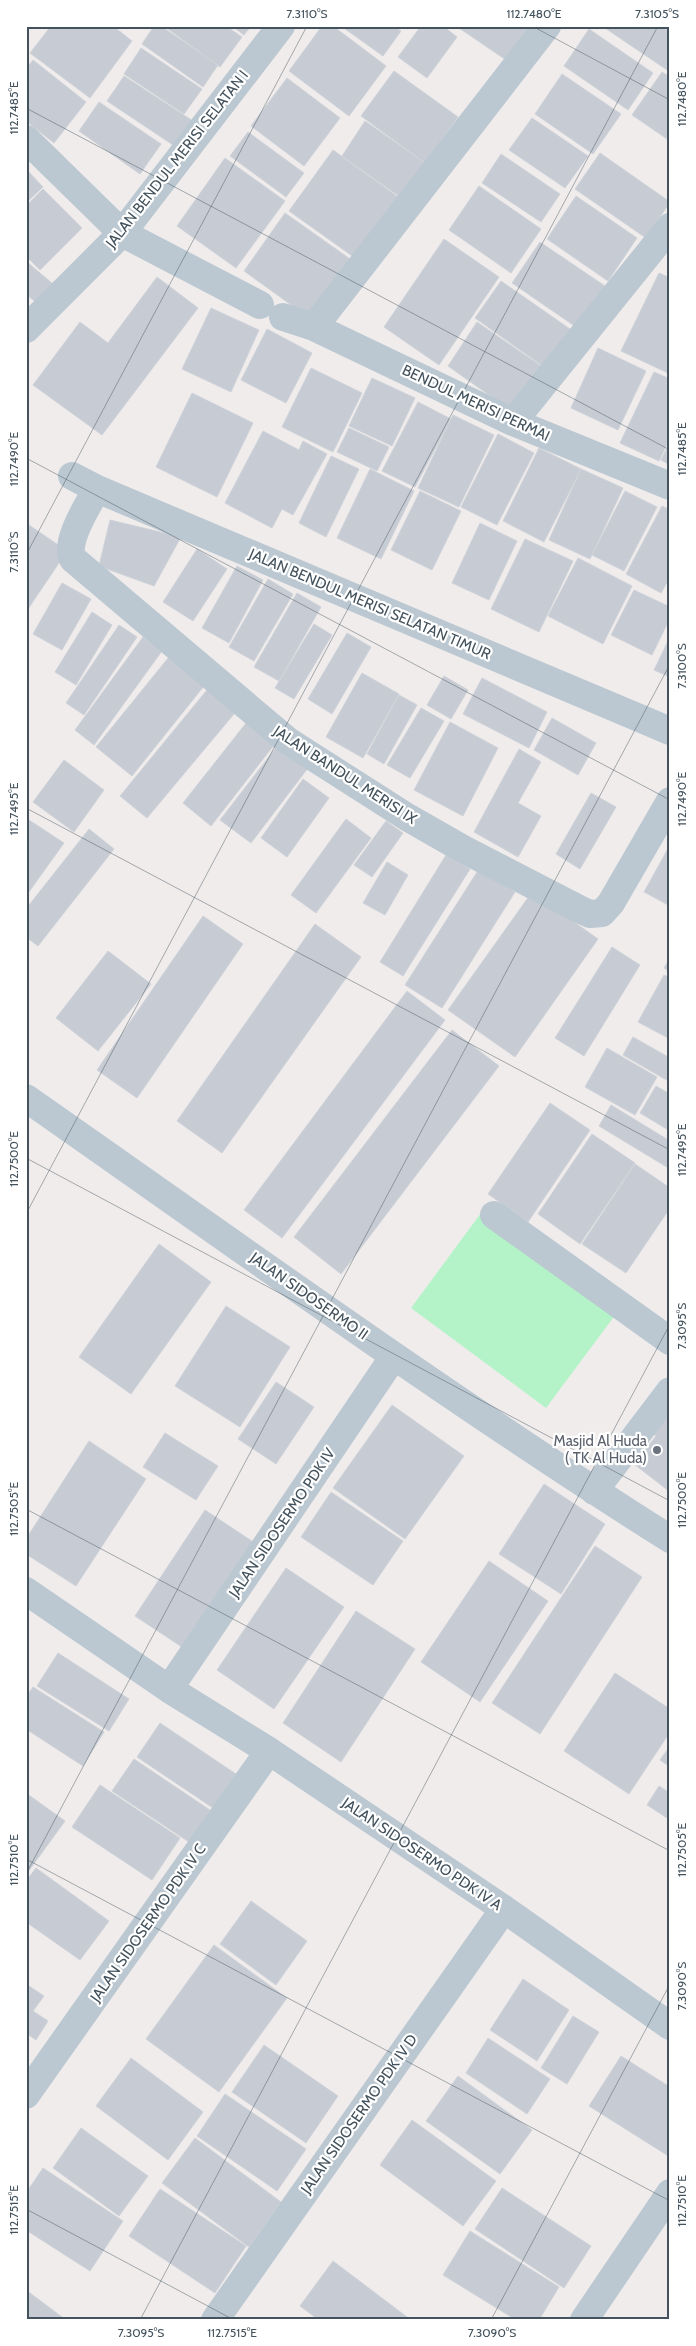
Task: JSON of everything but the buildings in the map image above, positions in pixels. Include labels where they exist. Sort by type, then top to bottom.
[{"type":"street","name":"JALAN BENDUL MERISI SELATAN I","points":[[26,329],[122,233],[281,26]]},
{"type":"street","points":[[314,327],[546,26]]},
{"type":"street","name":"BENDUL MERISI PERMAI","points":[[26,139],[122,233],[272,311],[314,327],[514,422],[670,486]]},
{"type":"street","points":[[514,422],[661,252],[670,227]]},
{"type":"street","name":"JALAN BENDUL MERISI SELATAN TIMUR","points":[[72,476],[87,508],[670,731]]},
{"type":"street","name":"JALAN BANDUL MERISI IX","points":[[87,508],[70,546],[73,559],[288,741],[447,840],[581,910],[590,914],[602,913],[612,903],[670,801]]},
{"type":"street","name":"JALAN SIDOSERMO II","points":[[26,1098],[394,1356],[594,1491],[670,1539]]},
{"type":"street","points":[[494,1216],[670,1341]]},
{"type":"street","name":"JALAN SIDOSERMO PDK IV","points":[[170,1689],[394,1356]]},
{"type":"street","points":[[594,1491],[670,1391]]},
{"type":"street","name":"JALAN SIDOSERMO PDK IV A","points":[[30,1600],[269,1750],[504,1908],[670,2026]]},
{"type":"street","name":"JALAN SIDOSERMO PDK IV C","points":[[26,2095],[269,1750]]},
{"type":"street","name":"JALAN SIDOSERMO PDK IV D","points":[[215,2320],[504,1908]]},
{"type":"street","points":[[584,2320],[670,2193]]},
{"type":"green space","points":[[481,1213],[616,1314],[546,1408],[411,1308]]},
{"type":"place","name":"Masjid Al Huda ( TK Al Huda)","points":[[657,1450]]}]
